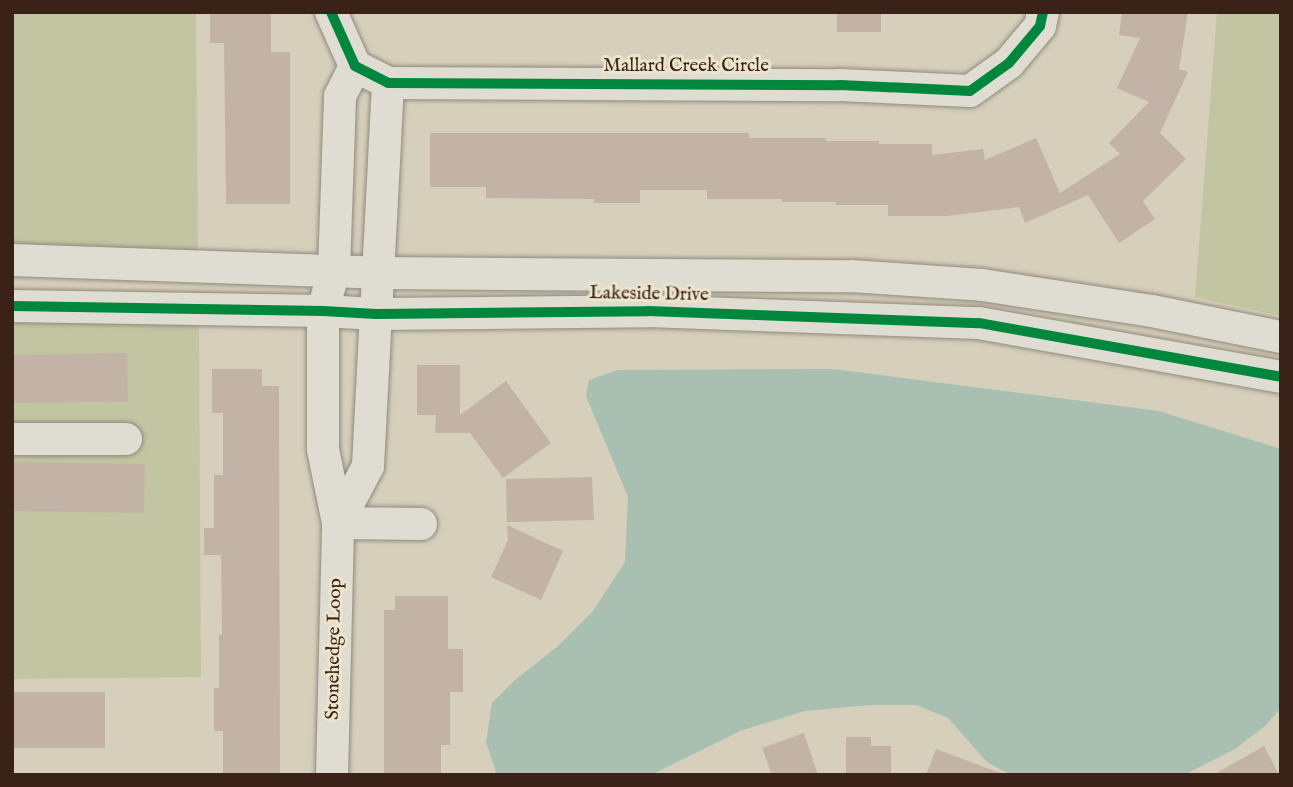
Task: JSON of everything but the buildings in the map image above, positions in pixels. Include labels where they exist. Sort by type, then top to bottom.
[{"type":"street","points":[[331,12],[355,66],[341,96],[334,270]]},
{"type":"street","name":"Mallard Creek Circle","points":[[355,66],[388,83],[840,85],[970,91],[1009,63],[1040,26],[1043,12]]},
{"type":"street","points":[[379,273],[388,83]]},
{"type":"street","name":"Lakeside Drive","points":[[12,260],[379,273],[851,276],[982,285],[1153,311],[1281,337]]},
{"type":"street","name":"Stonehedge Loop","points":[[332,775],[338,523],[323,449],[323,311],[334,270]]},
{"type":"street","name":"Stonehedge Loop","points":[[338,523],[368,466],[379,273]]},
{"type":"street","name":"Lakeside Drive","points":[[12,306],[376,314],[648,311],[979,323],[1281,377]]},
{"type":"street","points":[[12,439],[126,439]]},
{"type":"street","points":[[338,523],[421,524]]},
{"type":"green space","points":[[12,12],[196,12],[198,254],[12,248]]},
{"type":"green space","points":[[1217,12],[1281,12],[1281,316],[1195,297]]},
{"type":"green space","points":[[12,318],[199,321],[201,677],[12,679]]},
{"type":"shaded area","points":[[833,369],[1159,411],[1281,449],[1281,708],[1265,726],[1235,749],[1184,775],[1012,775],[988,763],[948,718],[916,705],[870,705],[805,711],[740,731],[651,775],[497,775],[486,742],[492,703],[515,680],[557,647],[593,611],[625,562],[628,497],[586,396],[589,380],[618,370]]},
{"type":"cycle path","points":[[331,12],[355,66],[388,83],[840,85],[970,91],[1009,63],[1040,26],[1043,12]]},
{"type":"cycle path","points":[[12,306],[376,314],[648,311],[979,323],[1281,377]]}]
